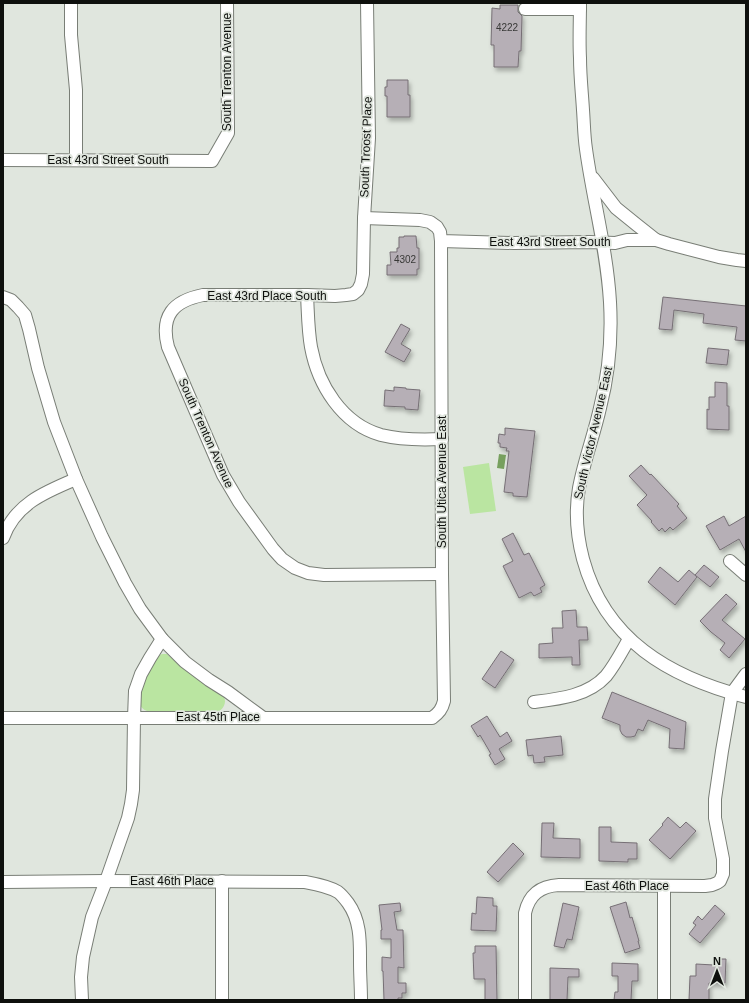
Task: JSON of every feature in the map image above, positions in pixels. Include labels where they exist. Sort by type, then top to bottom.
[{"type":"street","points":[[71,3],[71,35],[76,90],[76,160]]},
{"type":"street","name":"South Trenton Avenue","points":[[212,161],[228,133],[227,3]]},
{"type":"street","name":"South Troost Place","points":[[358,290],[362,284],[363,274],[364,218],[369,138],[367,3]]},
{"type":"street","points":[[526,9],[580,6]]},
{"type":"street","name":"South Victor Avenue East","points":[[580,6],[580,59],[586,148],[603,243],[610,302],[611,337],[609,365],[601,406],[579,488],[576,508],[577,525],[584,564],[591,584],[601,604],[629,639],[643,651],[677,672],[704,684],[732,693]]},
{"type":"street","name":"East 43rd Street South","points":[[3,160],[212,161]]},
{"type":"street","points":[[591,177],[616,208],[656,240]]},
{"type":"street","points":[[364,218],[420,220],[430,222],[440,232],[441,241]]},
{"type":"street","name":"East 43rd Street South","points":[[441,241],[589,242],[615,244],[627,240],[656,240],[719,257],[746,261]]},
{"type":"street","name":"South Utica Avenue East","points":[[432,718],[438,714],[444,701],[441,241]]},
{"type":"street","name":"East 43rd Place South","points":[[177,305],[193,297],[203,295],[346,296],[353,294],[358,290]]},
{"type":"street","points":[[307,296],[308,323],[312,349],[318,372],[326,389],[337,405],[350,419],[362,427],[381,435],[405,439],[442,439]]},
{"type":"street","points":[[3,297],[11,300],[24,315],[54,422],[76,478],[102,537],[140,609],[162,639],[185,662],[262,717]]},
{"type":"street","name":"South Trenton Avenue","points":[[177,305],[171,312],[166,327],[168,347],[223,475],[239,502],[282,559],[295,568],[308,573],[324,575],[442,574]]},
{"type":"street","points":[[3,538],[10,523],[19,511],[45,493],[76,478]]},
{"type":"street","points":[[730,561],[746,575]]},
{"type":"street","points":[[82,1000],[83,957],[92,917],[128,818],[131,804],[133,790],[135,691],[141,674],[162,639]]},
{"type":"street","points":[[534,702],[559,699],[580,693],[592,687],[605,676],[614,665],[629,639]]},
{"type":"street","points":[[746,674],[732,693],[746,697]]},
{"type":"street","name":"East 46th Place","points":[[525,1000],[525,913],[528,903],[535,894],[544,888],[551,886],[704,886],[712,885],[720,881],[723,874],[723,859],[715,818],[715,799],[732,693]]},
{"type":"street","name":"East 45th Place","points":[[3,718],[432,718]]},
{"type":"street","points":[[222,881],[222,1000]]},
{"type":"street","name":"East 46th Place","points":[[3,882],[305,882],[329,888],[339,893],[346,900],[356,916],[360,940],[361,1000]]},
{"type":"street","points":[[664,886],[664,1000]]},
{"type":"shaded area","points":[[499,454],[506,455],[504,469],[497,468]]},
{"type":"shaded area","points":[[489,463],[496,511],[470,514],[463,467]]},
{"type":"shaded area","points":[[162,654],[167,654],[188,672],[222,694],[225,702],[223,708],[217,712],[150,712],[143,709],[139,700],[142,685],[153,662]]},
{"type":"building","points":[[500,5],[518,5],[518,12],[522,16],[521,51],[519,51],[518,67],[494,67],[494,45],[491,45],[492,8],[500,9]]},
{"type":"building","points":[[387,80],[408,80],[410,117],[387,117],[387,96],[385,96],[385,87],[387,87]]},
{"type":"building","points":[[416,236],[417,248],[419,248],[419,269],[417,269],[417,275],[387,275],[387,265],[391,265],[390,252],[397,252],[397,248],[399,248],[399,237]]},
{"type":"building","points":[[663,297],[746,306],[746,341],[735,340],[737,327],[703,323],[704,314],[674,310],[672,330],[659,329]]},
{"type":"building","points":[[401,324],[410,329],[401,344],[411,350],[404,362],[385,352]]},
{"type":"building","points":[[708,348],[729,350],[727,365],[706,363]]},
{"type":"building","points":[[715,382],[727,383],[729,430],[707,429],[707,409],[709,410],[709,397],[715,397]]},
{"type":"building","points":[[394,387],[420,390],[418,410],[405,409],[405,407],[384,406],[385,390],[394,391]]},
{"type":"building","points":[[505,428],[535,431],[527,497],[513,496],[513,493],[504,492],[509,451],[506,451],[507,448],[500,447],[500,443],[498,443],[499,434],[505,435]]},
{"type":"building","points":[[641,465],[679,504],[677,506],[687,518],[673,530],[670,527],[665,532],[662,528],[659,531],[637,505],[647,495],[629,476]]},
{"type":"building","points":[[724,516],[729,526],[746,516],[746,552],[739,539],[720,550],[706,526]]},
{"type":"building","points":[[513,533],[524,555],[529,553],[545,585],[540,588],[542,592],[534,596],[531,592],[519,598],[503,566],[513,561],[502,539]]},
{"type":"building","points":[[704,565],[719,577],[710,587],[695,575]]},
{"type":"building","points":[[660,567],[678,582],[689,570],[697,577],[675,605],[648,582]]},
{"type":"building","points":[[726,594],[737,604],[722,620],[745,639],[729,658],[720,650],[725,643],[700,621]]},
{"type":"building","points":[[576,610],[577,627],[587,627],[588,640],[579,640],[580,665],[572,665],[572,657],[539,658],[539,644],[553,643],[552,628],[563,628],[562,611]]},
{"type":"building","points":[[501,651],[514,660],[495,688],[482,679]]},
{"type":"building","points":[[612,692],[686,722],[684,749],[669,748],[670,729],[648,720],[643,731],[638,729],[635,736],[626,737],[622,734],[620,725],[602,718]]},
{"type":"building","points":[[487,716],[500,737],[507,732],[512,741],[499,749],[505,759],[495,765],[489,755],[491,754],[480,735],[478,737],[471,726]]},
{"type":"building","points":[[561,736],[563,755],[544,757],[545,762],[534,763],[533,755],[528,756],[526,740]]},
{"type":"building","points":[[668,817],[680,828],[686,822],[696,831],[670,859],[649,840],[663,825],[662,824]]},
{"type":"building","points":[[542,823],[554,823],[553,838],[580,839],[580,858],[541,857]]},
{"type":"building","points":[[599,827],[611,827],[611,842],[637,843],[637,859],[628,859],[628,862],[599,861]]},
{"type":"building","points":[[513,843],[524,854],[498,882],[487,872]]},
{"type":"building","points":[[477,897],[493,898],[493,906],[497,906],[496,931],[471,930],[472,913],[476,914]]},
{"type":"building","points":[[626,902],[630,918],[632,917],[640,948],[625,953],[610,907]]},
{"type":"building","points":[[400,903],[401,911],[394,912],[397,930],[403,930],[404,968],[398,967],[398,983],[406,983],[406,993],[402,993],[402,998],[398,998],[398,1000],[384,1000],[382,957],[391,958],[391,939],[381,939],[382,930],[379,905]]},
{"type":"building","points":[[563,903],[579,907],[572,940],[567,939],[564,948],[554,946]]},
{"type":"building","points":[[715,905],[725,914],[700,943],[689,934],[696,925],[693,923],[698,916],[702,920]]},
{"type":"building","points":[[475,946],[496,946],[497,1000],[485,1000],[485,979],[474,979],[473,953],[475,953]]},
{"type":"building","points":[[714,959],[726,959],[725,983],[709,983],[709,1000],[689,1000],[690,976],[696,976],[696,964],[714,965]]},
{"type":"building","points":[[612,963],[638,964],[638,981],[632,981],[631,1000],[614,1000],[615,992],[618,992],[618,976],[612,976]]},
{"type":"building","points":[[550,968],[579,969],[579,977],[568,977],[567,1000],[550,1000]]}]
